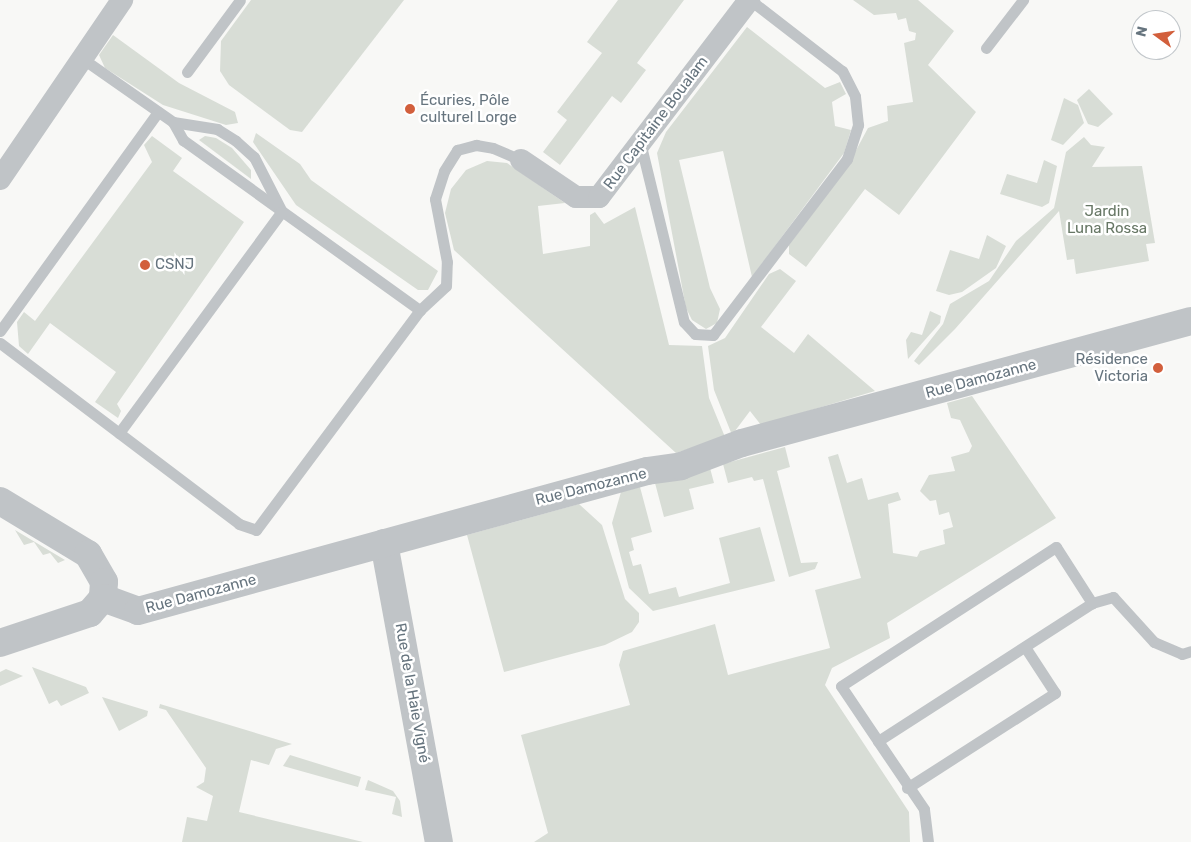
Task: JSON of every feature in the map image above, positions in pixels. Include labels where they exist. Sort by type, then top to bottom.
[{"type":"street","points":[[0,179],[122,0]]},
{"type":"street","name":"Rue Capitaine Boualam","points":[[521,160],[576,197],[592,200],[610,187],[749,0]]},
{"type":"street","name":"Rue Damozanne","points":[[103,598],[138,611],[646,471],[681,466],[742,442],[1191,321]]},
{"type":"street","points":[[0,501],[88,554],[104,582],[103,598],[78,619],[0,644]]},
{"type":"street","name":"Rue de la Haie Vigné","points":[[384,543],[439,842]]},
{"type":"lane","points":[[187,72],[240,0]]},
{"type":"lane","points":[[641,146],[684,322],[695,334],[714,335],[846,159],[858,125],[855,96],[842,71],[749,0]]},
{"type":"lane","points":[[986,48],[1023,0]]},
{"type":"lane","points":[[83,59],[173,122],[217,129],[236,141],[254,157],[282,211]]},
{"type":"lane","points":[[0,331],[158,112]]},
{"type":"lane","points":[[173,122],[183,140],[420,310]]},
{"type":"lane","points":[[0,343],[239,524],[256,530],[420,310],[446,286],[447,262],[435,199],[444,171],[458,150],[476,145],[493,148],[521,160]]},
{"type":"lane","points":[[119,433],[282,211]]},
{"type":"lane","points":[[928,842],[924,808],[907,788],[841,686],[1056,548],[1092,603]]},
{"type":"lane","points":[[878,741],[1092,603],[1113,597],[1154,642],[1182,654],[1191,651]]},
{"type":"lane","points":[[907,788],[1055,693],[1026,647]]},
{"type":"green space","points":[[251,0],[404,0],[302,132],[290,130],[229,85],[220,71],[221,41]]},
{"type":"green space","points":[[618,0],[684,0],[637,63],[646,70],[621,103],[612,96],[560,165],[543,152],[567,120],[557,112],[602,53],[587,42]]},
{"type":"green space","points":[[853,0],[918,0],[954,31],[928,65],[976,112],[899,215],[865,189],[806,267],[789,254],[789,245],[846,169],[868,128],[888,121],[887,106],[913,102],[904,43],[915,40],[916,33],[909,31],[906,18],[898,20],[896,13],[874,15]]},
{"type":"green space","points":[[747,27],[825,88],[840,82],[846,94],[832,102],[835,126],[851,130],[844,153],[752,277],[723,151],[679,160],[710,288],[720,309],[717,323],[706,329],[692,320],[686,308],[657,153],[666,132]]},
{"type":"green space","points":[[113,35],[179,83],[235,112],[238,123],[226,125],[163,105],[105,68],[99,55]]},
{"type":"green space","points":[[1089,89],[1113,114],[1098,127],[1088,124],[1077,100]]},
{"type":"green space","points":[[1064,98],[1078,105],[1084,123],[1063,145],[1051,140]]},
{"type":"green space","points":[[256,133],[300,164],[311,180],[438,271],[428,290],[418,290],[296,205],[253,142]]},
{"type":"green space","points":[[152,136],[182,158],[173,171],[244,222],[117,404],[121,411],[118,418],[95,402],[116,372],[50,323],[28,354],[19,346],[17,322],[24,312],[35,321],[152,162],[144,145]]},
{"type":"green space","points":[[205,136],[216,138],[232,148],[251,170],[251,179],[199,140]]},
{"type":"green space","name":"Jardin Luna Rossa","points":[[1084,137],[1091,145],[1105,147],[1092,167],[1142,166],[1155,243],[1146,244],[1149,261],[1076,274],[1074,259],[1067,260],[1059,211],[955,329],[919,365],[914,361],[943,324],[950,304],[989,281],[1016,241],[1054,208],[1066,152]]},
{"type":"green space","points":[[1044,160],[1057,166],[1049,203],[1042,207],[1000,194],[1007,174],[1037,183]]},
{"type":"green space","points":[[487,161],[507,163],[565,203],[538,206],[543,254],[590,246],[590,215],[595,212],[604,224],[635,207],[669,345],[702,346],[709,398],[725,437],[676,453],[454,250],[445,213],[451,189],[466,170]]},
{"type":"green space","points":[[987,235],[1006,246],[996,268],[962,292],[949,295],[936,291],[950,250],[979,259]]},
{"type":"green space","points":[[780,269],[796,281],[761,327],[794,353],[808,334],[875,391],[761,425],[750,411],[732,435],[714,390],[708,346],[725,338],[769,274]]},
{"type":"green space","points":[[930,311],[941,316],[940,323],[908,359],[906,340],[911,332],[922,335]]},
{"type":"green space","points":[[972,396],[1056,518],[887,623],[890,638],[832,668],[825,685],[909,812],[910,842],[534,842],[548,833],[521,735],[630,705],[619,665],[623,651],[715,624],[728,675],[830,648],[815,590],[861,578],[828,457],[838,454],[847,483],[862,478],[868,500],[898,492],[901,500],[888,504],[893,553],[917,557],[920,551],[945,544],[943,530],[953,527],[949,512],[939,515],[936,500],[930,501],[920,491],[929,475],[955,471],[951,457],[969,452],[972,446],[960,420],[951,418],[947,403]]},
{"type":"green space","points":[[785,447],[790,467],[777,471],[801,563],[818,562],[815,569],[789,577],[763,479],[754,481],[752,477],[728,483],[723,464]]},
{"type":"green space","points":[[710,468],[714,483],[689,489],[694,509],[664,517],[655,483]]},
{"type":"green space","points":[[640,487],[652,532],[631,538],[634,550],[629,552],[633,566],[641,564],[649,594],[676,587],[679,597],[730,583],[719,538],[760,527],[775,581],[653,611],[629,588],[612,523],[621,492]]},
{"type":"green space","points":[[579,504],[602,525],[625,599],[639,613],[639,622],[632,632],[605,645],[504,672],[467,535]]},
{"type":"green space","points":[[15,530],[65,560],[58,563],[50,553],[43,555],[34,542],[24,545]]},
{"type":"green space","points":[[32,667],[86,687],[89,693],[61,706],[57,700],[49,704]]},
{"type":"green space","points":[[6,669],[23,676],[0,686],[0,672]]},
{"type":"green space","points":[[102,697],[148,711],[147,716],[119,731]]},
{"type":"green space","points":[[160,704],[292,744],[276,749],[269,765],[251,760],[239,812],[363,842],[182,842],[187,817],[207,821],[213,796],[196,787],[204,782],[206,768],[166,710],[159,708]]},
{"type":"green space","points":[[290,755],[361,777],[358,787],[283,766]]},
{"type":"green space","points":[[368,780],[393,791],[400,801],[402,817],[392,814],[396,797],[365,790]]},
{"type":"place","name":"Écuries, Pôle culturel Lorge","points":[[410,109]]},
{"type":"place","name":"CSNJ","points":[[145,265]]},
{"type":"place","name":"Résidence Victoria","points":[[1158,368]]}]
